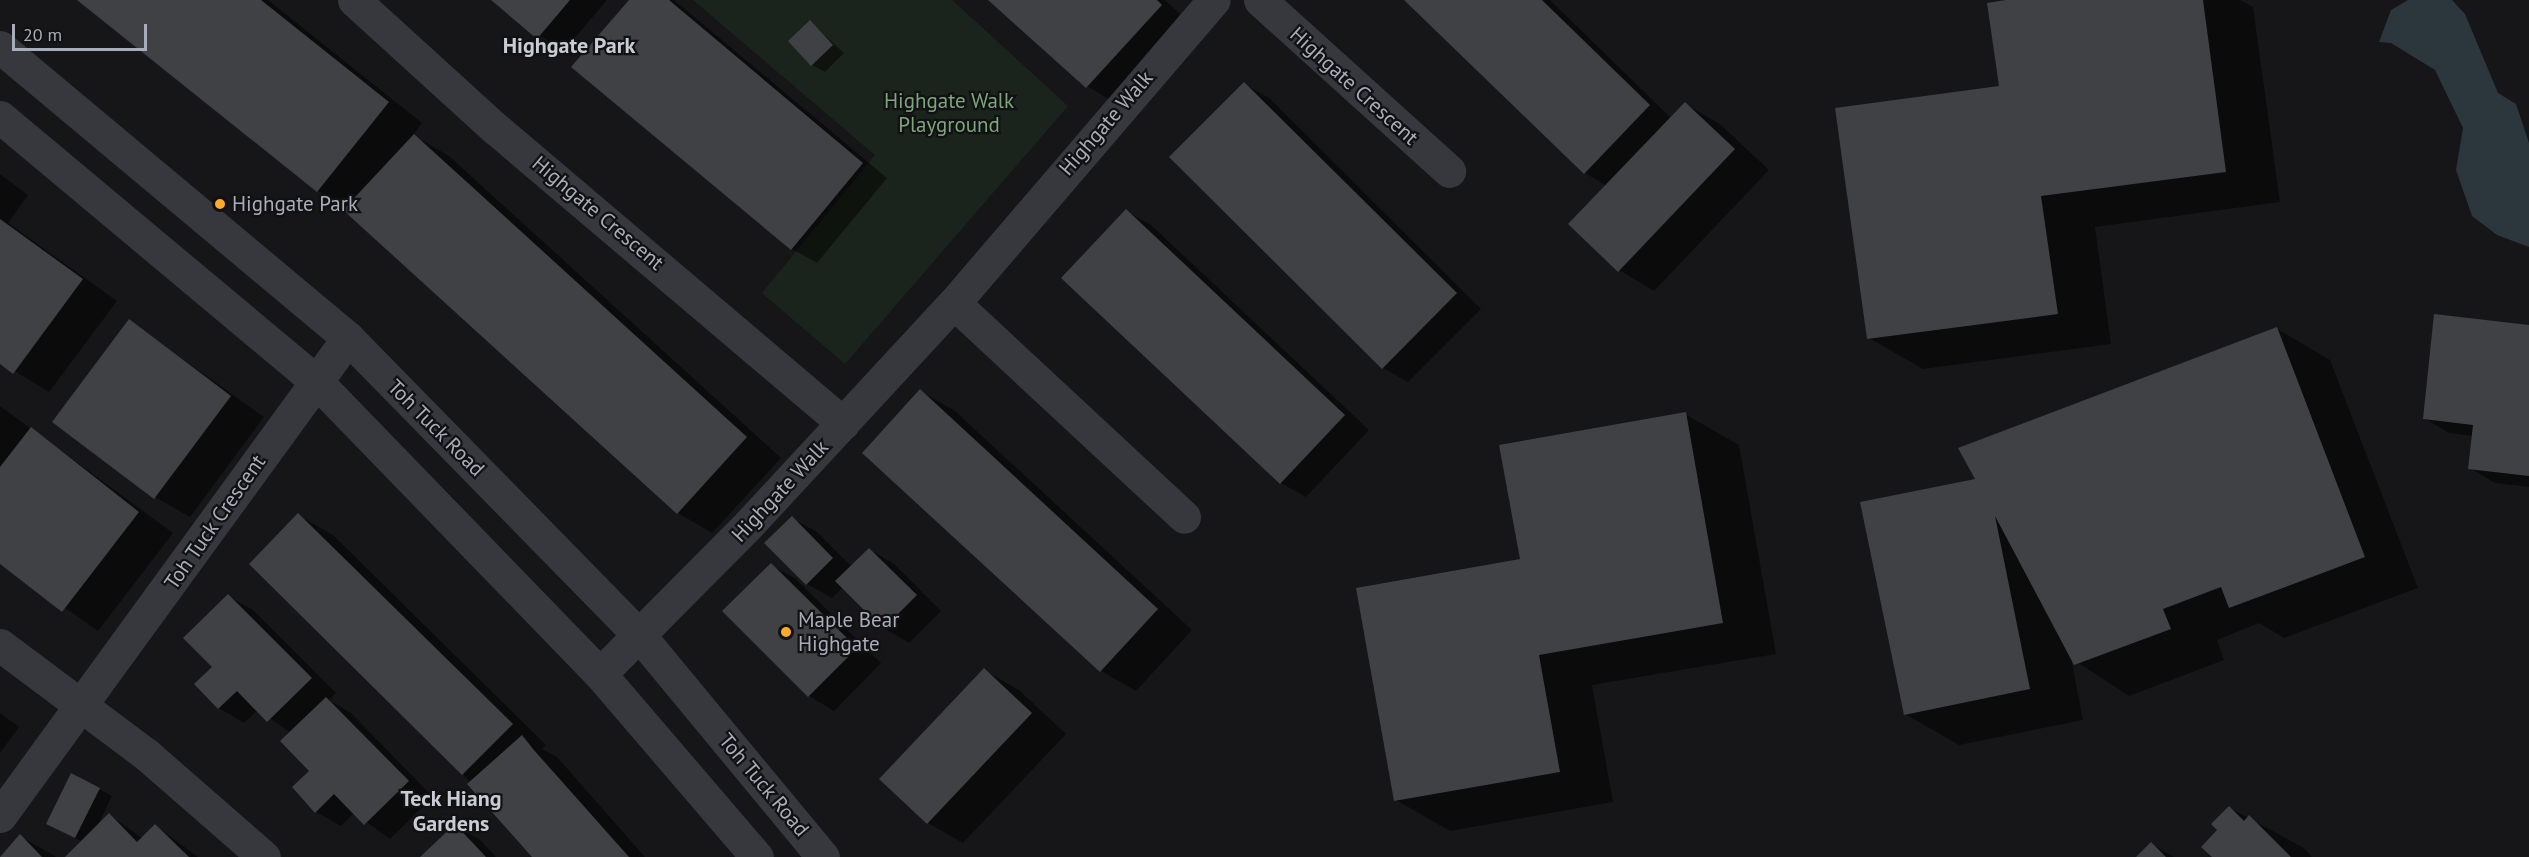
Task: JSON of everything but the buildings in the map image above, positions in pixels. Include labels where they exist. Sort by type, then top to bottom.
[{"type":"street","name":"Highgate Crescent","points":[[354,0],[496,129],[843,423]]},
{"type":"street","name":"Highgate Walk","points":[[600,674],[640,636],[954,303],[1214,0]]},
{"type":"street","name":"Highgate Crescent","points":[[1260,0],[1449,171]]},
{"type":"street","name":"Toh Tuck Road","points":[[0,47],[348,338],[640,636],[823,857]]},
{"type":"street","points":[[0,117],[315,380],[600,674],[757,857]]},
{"type":"street","points":[[954,303],[1184,517]]},
{"type":"street","name":"Toh Tuck Crescent","points":[[0,816],[84,706],[315,380],[348,338]]},
{"type":"street","points":[[0,645],[84,706],[264,857]]},
{"type":"green space","name":"Highgate Walk Playground","points":[[693,0],[952,0],[1068,106],[845,364],[762,293],[875,155]]},
{"type":"shaded area","points":[[2408,0],[2452,0],[2465,14],[2498,93],[2516,104],[2529,143],[2529,247],[2497,235],[2472,216],[2456,170],[2463,128],[2435,70],[2391,43],[2379,42],[2391,10]]},
{"type":"place","name":"Highgate Park","points":[[220,204]]},
{"type":"place","name":"Maple Bear Highgate","points":[[786,632]]},
{"type":"district","name":"Highgate Park","points":[[569,46]]},
{"type":"district","name":"Teck Hiang Gardens","points":[[451,810]]}]
